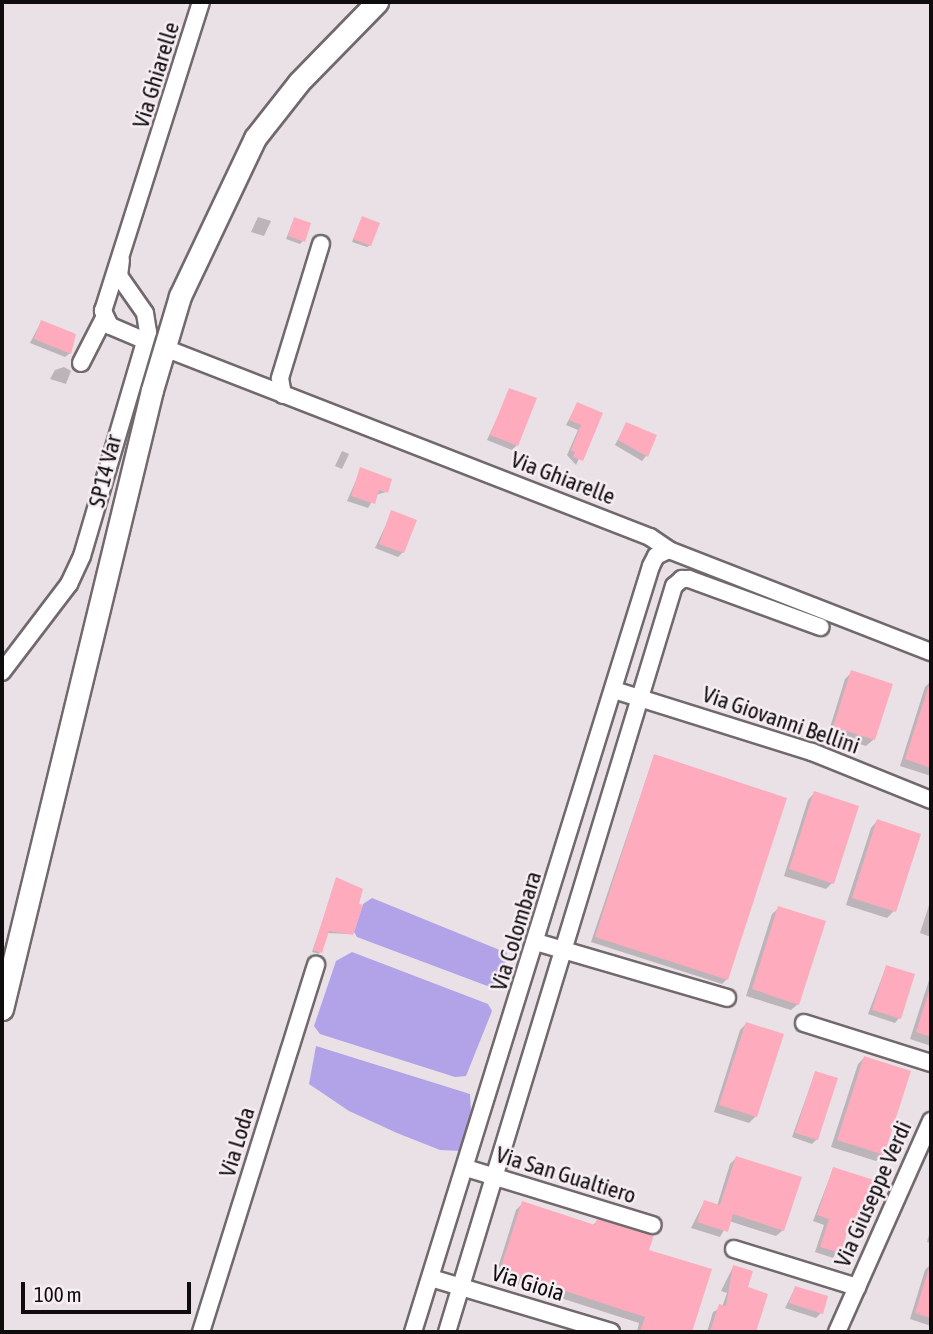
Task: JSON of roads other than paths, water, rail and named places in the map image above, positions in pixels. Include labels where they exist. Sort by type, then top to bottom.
[{"type":"main road","name":"SP14 Var","points":[[2,1009],[152,390],[180,296],[255,138],[299,82],[377,2]]},
{"type":"street","name":"Via Ghiarelle","points":[[81,363],[104,318],[201,2]]},
{"type":"street","points":[[284,395],[279,378],[321,244]]},
{"type":"street","points":[[2,672],[69,584],[82,556],[144,345],[148,322],[120,276],[121,260]]},
{"type":"street","points":[[104,318],[110,326],[141,339]]},
{"type":"street","name":"Via Ghiarelle","points":[[175,352],[650,537],[669,550],[931,652]]},
{"type":"street","name":"Via Colombara","points":[[414,1332],[651,566],[656,556],[669,550]]},
{"type":"street","points":[[447,1332],[678,581],[689,579],[820,627]]},
{"type":"street","points":[[736,596],[742,579]]},
{"type":"street","name":"Via Giovanni Bellini","points":[[614,690],[812,752],[931,800]]},
{"type":"street","points":[[573,823],[600,831]]},
{"type":"street","points":[[536,942],[727,998]]},
{"type":"street","name":"Via Loda","points":[[201,1332],[316,965]]},
{"type":"street","points":[[804,1023],[931,1063]]},
{"type":"street","points":[[497,1069],[524,1077]]},
{"type":"street","name":"Via Giuseppe Verdi","points":[[837,1332],[931,1121]]},
{"type":"street","name":"Via San Gualtiero","points":[[466,1168],[653,1225]]},
{"type":"street","name":"Via Giuseppe Verdi","points":[[734,1249],[857,1287]]},
{"type":"street","name":"Via Gioia","points":[[431,1278],[611,1332]]}]
